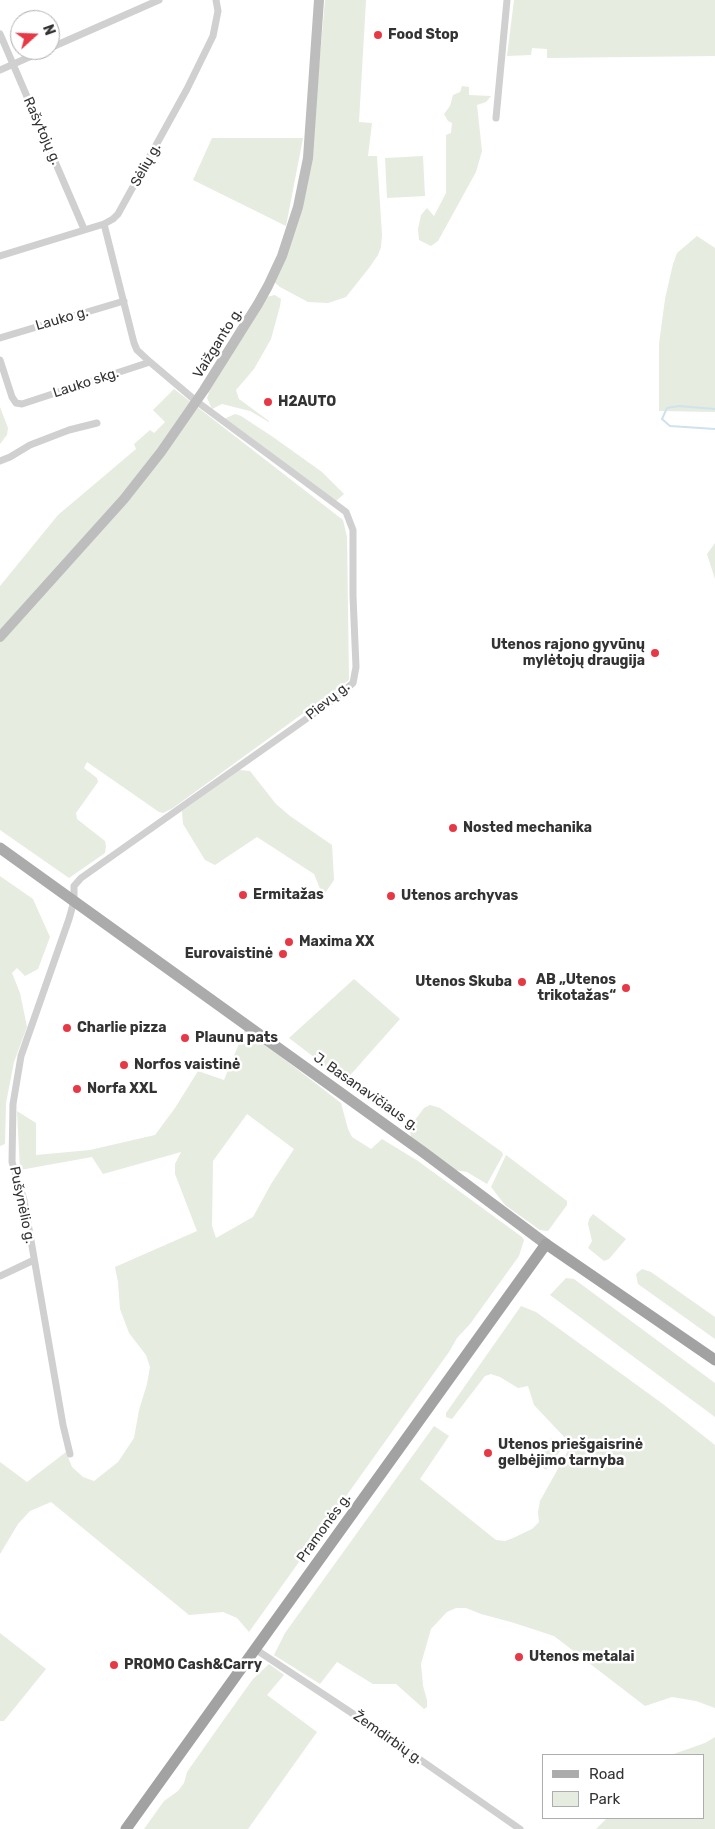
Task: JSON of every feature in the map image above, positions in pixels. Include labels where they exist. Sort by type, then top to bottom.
[{"type":"highway","name":"J. Basanavičiaus g.","points":[[546,1244],[715,1360]]},
{"type":"highway","name":"Pramonės g.","points":[[126,1829],[546,1244]]},
{"type":"main road","name":"Vaižganto g.","points":[[0,638],[124,499],[161,452],[262,298],[282,256],[298,207],[308,158],[319,0]]},
{"type":"main road","name":"J. Basanavičiaus g.","points":[[0,848],[423,1152],[546,1244]]},
{"type":"street","points":[[60,44],[159,0]]},
{"type":"street","name":"Sėlių g.","points":[[0,256],[104,224],[118,214],[187,89],[213,36],[218,11],[216,0]]},
{"type":"street","points":[[496,118],[507,0]]},
{"type":"street","name":"Rašytojų g.","points":[[0,34],[84,229]]},
{"type":"street","points":[[0,70],[22,60]]},
{"type":"street","name":"Pievų g.","points":[[74,901],[74,886],[80,878],[333,700],[352,683],[356,667],[353,530],[346,512],[196,401],[137,350],[104,224]]},
{"type":"street","name":"Lauko g.","points":[[0,338],[124,302]]},
{"type":"street","name":"Lauko skg.","points":[[0,360],[12,397],[16,403],[22,404],[150,362]]},
{"type":"street","points":[[0,461],[30,445],[69,430],[97,423]]},
{"type":"street","name":"Pušynėlio g.","points":[[70,1454],[63,1425],[24,1200],[12,1162],[13,1104],[21,1056],[45,991],[74,901]]},
{"type":"street","points":[[0,1276],[34,1260]]},
{"type":"street","name":"Žemdirbių g.","points":[[255,1649],[379,1730],[520,1829]]},
{"type":"green space","points":[[325,0],[366,0],[359,122],[372,123],[368,156],[377,156],[382,235],[378,255],[346,297],[328,303],[308,302],[274,282],[310,168]]},
{"type":"green space","points":[[514,0],[715,0],[715,56],[547,58],[547,49],[532,48],[531,55],[507,56]]},
{"type":"green space","points":[[462,86],[469,87],[469,95],[491,96],[486,102],[477,105],[482,151],[476,172],[438,241],[431,246],[419,240],[418,229],[421,215],[427,208],[434,216],[446,193],[446,135],[451,133],[452,123],[448,121],[444,114],[450,106],[453,95],[460,92]]},
{"type":"green space","points":[[212,138],[303,138],[286,226],[193,180]]},
{"type":"green space","points":[[423,156],[425,196],[387,198],[385,158]]},
{"type":"green space","points":[[697,236],[715,248],[715,412],[659,411],[659,344],[665,299],[677,253]]},
{"type":"green space","points":[[275,295],[281,299],[271,339],[254,369],[236,390],[239,399],[269,422],[250,411],[222,404],[212,409],[207,398],[210,390],[266,297]]},
{"type":"green space","points":[[174,389],[343,520],[347,537],[349,680],[173,808],[163,813],[87,762],[84,768],[97,778],[98,782],[76,813],[77,819],[105,841],[105,853],[69,878],[0,830],[0,586],[58,515],[136,449],[134,444],[150,430],[154,433],[165,422],[153,410]]},
{"type":"green space","points":[[0,407],[8,428],[7,435],[0,444]]},
{"type":"green space","points":[[235,414],[273,437],[322,472],[344,494],[336,501],[224,419]]},
{"type":"green space","points":[[715,543],[715,579],[707,554]]},
{"type":"green space","points":[[239,770],[250,771],[276,804],[332,845],[334,880],[323,896],[314,874],[257,837],[215,865],[205,860],[183,824],[182,811]]},
{"type":"green space","points":[[0,876],[33,899],[50,937],[38,969],[25,976],[17,968],[12,973],[20,993],[27,1027],[14,1062],[6,1103],[5,1144],[0,1146]]},
{"type":"green space","points":[[354,979],[400,1019],[345,1081],[289,1038]]},
{"type":"green space","points":[[245,1029],[341,1103],[352,1137],[371,1149],[382,1139],[418,1161],[524,1240],[519,1256],[470,1324],[457,1338],[449,1352],[249,1632],[237,1618],[223,1612],[189,1615],[51,1502],[30,1511],[18,1524],[0,1554],[0,1462],[27,1482],[66,1452],[72,1467],[83,1477],[94,1481],[118,1462],[134,1438],[150,1367],[146,1355],[129,1333],[120,1309],[115,1267],[197,1231],[175,1174],[175,1164],[181,1152],[103,1174],[92,1157],[20,1170],[17,1111],[36,1123],[36,1155],[90,1150],[155,1135],[175,1108],[198,1071],[224,1080]],"holes":[[[247,1114],[294,1149],[271,1184],[253,1217],[216,1238],[212,1226],[213,1161]]]},
{"type":"green space","points":[[430,1105],[440,1108],[502,1152],[503,1155],[487,1184],[467,1172],[455,1170],[411,1137],[410,1129],[412,1124],[424,1108]]},
{"type":"green space","points":[[506,1155],[567,1201],[567,1205],[548,1231],[540,1230],[505,1205],[491,1187]]},
{"type":"green space","points":[[593,1214],[626,1239],[609,1259],[604,1261],[588,1248],[592,1241],[588,1224]]},
{"type":"green space","points":[[642,1269],[651,1272],[715,1317],[715,1339],[638,1284],[636,1274]]},
{"type":"green space","points":[[566,1278],[574,1279],[715,1383],[715,1417],[550,1295]]},
{"type":"green space","points":[[521,1306],[536,1312],[663,1404],[715,1445],[715,1708],[696,1701],[672,1697],[645,1706],[554,1636],[466,1608],[456,1608],[447,1612],[431,1629],[421,1664],[423,1686],[427,1700],[427,1707],[424,1709],[396,1684],[373,1684],[337,1662],[320,1684],[274,1655],[285,1633],[434,1426],[449,1436],[420,1479],[496,1540],[505,1541],[513,1538],[532,1529],[539,1522],[540,1501],[570,1447],[568,1441],[534,1405],[528,1386],[518,1388],[500,1377],[491,1374],[485,1376],[452,1419],[446,1417],[446,1413]]},
{"type":"green space","points":[[551,1438],[563,1447],[546,1470],[534,1461]]},
{"type":"green space","points":[[0,1633],[46,1669],[4,1721],[0,1721]]},
{"type":"green space","points":[[269,1664],[284,1675],[267,1695],[317,1732],[248,1829],[144,1829],[164,1801],[178,1791],[184,1783],[187,1772],[225,1718],[253,1679]]},
{"type":"green space","points":[[715,1737],[715,1829],[596,1829],[606,1819],[705,1819],[705,1754],[674,1754],[705,1743]]},
{"type":"waterway","points":[[715,409],[679,406],[667,408],[662,419],[670,426],[715,429]]},
{"type":"place","name":"Food Stop","points":[[378,35]]},
{"type":"place","name":"H2AUTO","points":[[268,402]]},
{"type":"place","name":"Utenos rajono gyvūnų mylėtojų draugija","points":[[655,653]]},
{"type":"place","name":"Nosted mechanika","points":[[453,828]]},
{"type":"place","name":"Ermitažas","points":[[243,895]]},
{"type":"place","name":"Utenos archyvas","points":[[391,896]]},
{"type":"place","name":"Maxima XX","points":[[289,942]]},
{"type":"place","name":"Eurovaistinė","points":[[283,954]]},
{"type":"place","name":"Utenos Skuba","points":[[522,982]]},
{"type":"place","name":"AB „Utenos trikotažas“","points":[[626,988]]},
{"type":"place","name":"Charlie pizza","points":[[67,1028]]},
{"type":"place","name":"Plaunu pats","points":[[185,1038]]},
{"type":"place","name":"Norfos vaistinė","points":[[124,1065]]},
{"type":"place","name":"Norfa XXL","points":[[77,1089]]},
{"type":"place","name":"Utenos priešgaisrinė gelbėjimo tarnyba","points":[[488,1453]]},
{"type":"place","name":"Utenos metalai","points":[[519,1657]]},
{"type":"place","name":"PROMO Cash&Carry","points":[[114,1665]]}]
